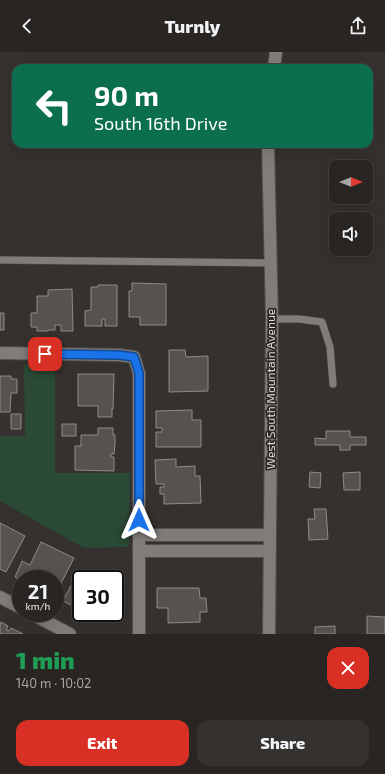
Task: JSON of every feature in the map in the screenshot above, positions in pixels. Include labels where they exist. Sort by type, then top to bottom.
[{"type":"street","points":[[274,64],[276,52]]},
{"type":"street","name":"West South Mountain Avenue","points":[[268,148],[272,319],[269,634]]},
{"type":"street","points":[[0,353],[119,355],[134,357],[139,373],[139,634]]},
{"type":"street","points":[[139,535],[270,535]]},
{"type":"street","points":[[213,535],[213,551]]},
{"type":"street","points":[[139,551],[269,550]]},
{"type":"street","points":[[0,597],[12,603]]},
{"type":"street","points":[[47,622],[70,634]]},
{"type":"lane","points":[[0,260],[271,263]]},
{"type":"lane","points":[[272,319],[299,319],[322,322],[330,347],[333,384]]},
{"type":"green space","points":[[24,364],[55,365],[55,473],[130,473],[129,547],[84,548],[0,501],[0,436],[25,436]]},
{"type":"building","points":[[132,283],[166,284],[166,325],[140,325],[140,317],[129,317],[129,291],[132,291]]},
{"type":"building","points":[[98,285],[117,285],[117,326],[105,326],[105,319],[102,319],[102,326],[85,326],[85,311],[91,310],[91,287],[98,287]]},
{"type":"building","points":[[72,289],[73,331],[61,331],[61,325],[55,325],[55,330],[48,331],[37,331],[37,327],[31,327],[31,313],[37,313],[37,296],[48,296],[48,290]]},
{"type":"building","points":[[0,313],[4,313],[4,330],[0,330]]},
{"type":"building","points":[[169,350],[185,350],[186,357],[208,356],[208,391],[169,392]]},
{"type":"building","points":[[78,374],[114,374],[112,417],[98,417],[98,406],[78,406]]},
{"type":"building","points":[[0,376],[11,376],[11,379],[17,379],[17,393],[11,393],[10,412],[0,412]]},
{"type":"building","points":[[192,410],[192,420],[201,420],[201,447],[156,447],[156,432],[162,432],[162,428],[156,428],[156,411]]},
{"type":"building","points":[[11,414],[21,414],[21,429],[11,429]]},
{"type":"building","points":[[62,424],[76,424],[76,436],[62,436]]},
{"type":"building","points":[[98,428],[113,428],[115,444],[114,454],[111,454],[111,457],[114,457],[114,471],[75,470],[75,446],[81,446],[81,435],[98,435]]},
{"type":"building","points":[[326,431],[350,431],[350,437],[366,437],[366,445],[350,445],[350,450],[340,450],[340,445],[315,445],[315,438],[326,439]]},
{"type":"building","points":[[176,459],[176,467],[195,466],[195,476],[200,476],[201,503],[164,504],[164,494],[160,494],[160,487],[164,487],[164,484],[156,484],[155,460]]},
{"type":"building","points":[[310,472],[321,473],[320,488],[309,487]]},
{"type":"building","points":[[360,472],[360,490],[344,490],[343,473]]},
{"type":"building","points":[[314,509],[326,509],[328,539],[309,540],[308,519],[315,519]]},
{"type":"building","points":[[0,523],[25,536],[6,572],[0,569]]},
{"type":"building","points":[[41,542],[74,558],[64,577],[64,570],[18,570],[22,561],[30,565]]},
{"type":"building","points":[[72,584],[72,606],[64,602]]},
{"type":"building","points":[[157,588],[199,588],[200,598],[206,598],[207,612],[200,612],[200,622],[168,623],[168,608],[157,608]]},
{"type":"building","points":[[367,616],[385,617],[385,634],[367,634]]},
{"type":"building","points":[[1,622],[8,626],[6,630],[9,631],[11,628],[23,634],[0,634]]},
{"type":"building","points":[[335,626],[335,634],[315,634],[315,627]]},
{"type":"route","points":[[45,354],[119,355],[134,357],[139,373],[139,520]]}]
